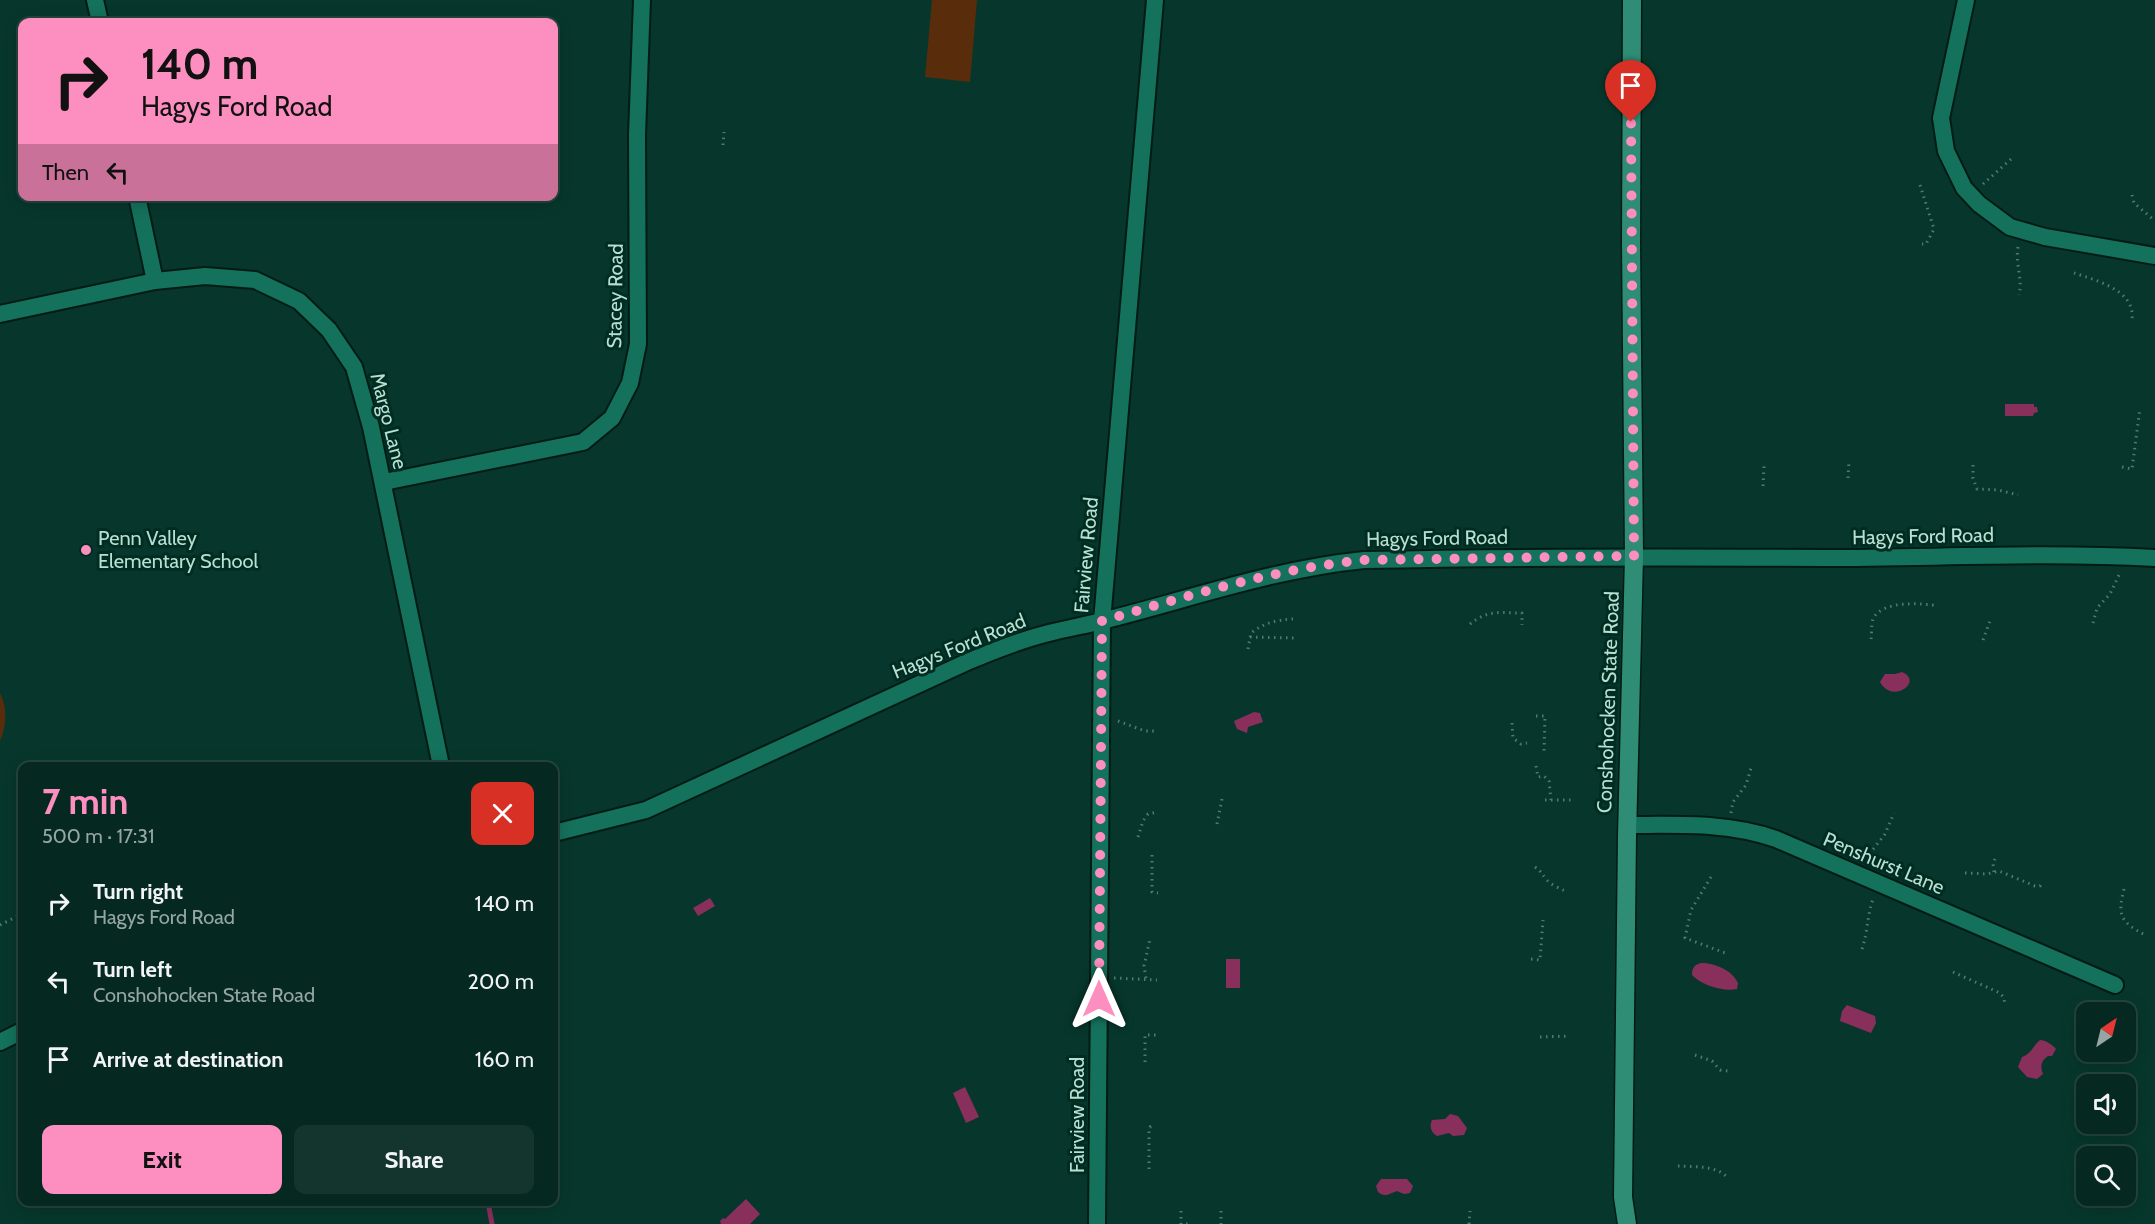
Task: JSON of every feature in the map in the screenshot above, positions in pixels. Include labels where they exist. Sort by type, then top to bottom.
[{"type":"main road","name":"Conshohocken State Road","points":[[1627,1224],[1623,1197],[1627,825],[1634,556],[1631,254],[1632,0]]},
{"type":"street","points":[[95,0],[99,18]]},
{"type":"street","name":"Stacey Road","points":[[384,482],[583,442],[612,418],[630,383],[638,344],[637,135],[642,0]]},
{"type":"street","name":"Fairview Road","points":[[1097,1224],[1102,621],[1155,0]]},
{"type":"street","points":[[1966,0],[1941,118],[1946,151],[1964,188],[1978,204],[2010,227],[2045,237],[2155,256]]},
{"type":"street","points":[[138,201],[155,281]]},
{"type":"street","name":"Margo Lane","points":[[0,314],[155,281],[205,276],[255,280],[299,301],[329,330],[354,367],[371,426],[440,762]]},
{"type":"street","name":"Hagys Ford Road","points":[[558,832],[646,810],[1010,644],[1273,574],[1321,565],[1364,560],[1634,556],[2155,558]]},
{"type":"street","name":"Penshurst Lane","points":[[1627,825],[1729,827],[1754,831],[2115,985]]},
{"type":"street","points":[[0,1042],[18,1033]]},
{"type":"path","points":[[723,145],[724,132]]},
{"type":"path","points":[[1970,196],[2011,159]]},
{"type":"path","points":[[1920,185],[1934,229],[1926,244],[1922,244]]},
{"type":"path","points":[[2132,195],[2134,203],[2155,221]]},
{"type":"path","points":[[2019,295],[2022,282],[2017,250],[2023,231]]},
{"type":"path","points":[[2074,273],[2106,284],[2123,296],[2131,304],[2132,318]]},
{"type":"path","points":[[2122,467],[2132,469],[2140,408]]},
{"type":"path","points":[[1848,478],[1850,461]]},
{"type":"path","points":[[1973,465],[1973,478],[1977,489],[2018,495]]},
{"type":"path","points":[[1763,486],[1764,466]]},
{"type":"path","points":[[2093,623],[2097,608],[2110,594],[2119,579],[2124,557]]},
{"type":"path","points":[[1871,639],[1874,618],[1880,611],[1897,605],[1921,603],[1938,606]]},
{"type":"path","points":[[1470,624],[1482,615],[1491,613],[1522,613],[1522,625]]},
{"type":"path","points":[[1983,640],[1991,618]]},
{"type":"path","points":[[1248,649],[1251,633],[1261,625],[1277,620],[1293,619]]},
{"type":"path","points":[[1250,637],[1294,638]]},
{"type":"path","points":[[1536,716],[1545,716],[1544,752]]},
{"type":"path","points":[[1101,719],[1118,721],[1145,731],[1157,731]]},
{"type":"path","points":[[1512,723],[1513,738],[1521,744],[1527,743]]},
{"type":"path","points":[[1729,827],[1733,802],[1746,784],[1752,765]]},
{"type":"path","points":[[1536,766],[1538,777],[1544,776],[1549,781],[1551,800]]},
{"type":"path","points":[[1217,824],[1222,799]]},
{"type":"path","points":[[1545,800],[1572,800]]},
{"type":"path","points":[[1138,837],[1148,814],[1157,812]]},
{"type":"path","points":[[1862,876],[1871,852],[1885,834],[1894,813]]},
{"type":"path","points":[[1152,855],[1152,892],[1158,893]]},
{"type":"path","points":[[1994,872],[1993,864],[1996,856]]},
{"type":"path","points":[[1535,867],[1543,872],[1546,879],[1565,891]]},
{"type":"path","points":[[1965,873],[1987,874],[1999,871],[2035,886],[2040,886],[2042,882]]},
{"type":"path","points":[[1711,877],[1691,910],[1685,938],[1728,954]]},
{"type":"path","points":[[1862,949],[1868,931],[1868,913],[1878,884]]},
{"type":"path","points":[[2124,889],[2120,911],[2124,922],[2145,935]]},
{"type":"path","points":[[0,925],[18,916]]},
{"type":"path","points":[[1531,959],[1540,960],[1543,920]]},
{"type":"path","points":[[1147,979],[1144,966],[1150,939]]},
{"type":"path","points":[[1953,972],[2000,993],[2004,998],[2005,1006]]},
{"type":"path","points":[[1099,978],[1157,980]]},
{"type":"path","points":[[1145,1062],[1146,1035],[1156,1035]]},
{"type":"path","points":[[1540,1037],[1570,1036]]},
{"type":"path","points":[[1695,1055],[1712,1061],[1720,1070],[1728,1071]]},
{"type":"path","points":[[1149,1168],[1149,1130],[1155,1125]]},
{"type":"path","points":[[1678,1167],[1710,1168],[1727,1177]]},
{"type":"path","points":[[1181,1210],[1181,1224],[1189,1224]]},
{"type":"path","points":[[1221,1211],[1221,1224]]},
{"type":"path","points":[[1469,1224],[1470,1211]]},
{"type":"shaded area","points":[[932,0],[977,0],[970,82],[925,77]]},
{"type":"shaded area","points":[[2005,404],[2034,404],[2038,412],[2033,416],[2005,416]]},
{"type":"shaded area","points":[[1902,672],[1908,676],[1910,681],[1904,689],[1892,691],[1886,689],[1880,682],[1885,674]]},
{"type":"shaded area","points":[[0,693],[5,717],[0,741]]},
{"type":"shaded area","points":[[1254,712],[1260,713],[1263,722],[1248,727],[1247,733],[1237,729],[1234,721]]},
{"type":"shaded area","points":[[710,898],[715,906],[698,916],[693,908]]},
{"type":"shaded area","points":[[1226,959],[1240,959],[1240,988],[1226,988]]},
{"type":"shaded area","points":[[1701,963],[1712,964],[1732,974],[1738,983],[1737,989],[1719,989],[1696,979],[1692,975],[1693,969]]},
{"type":"shaded area","points":[[1847,1005],[1875,1016],[1876,1023],[1871,1033],[1840,1021],[1842,1011]]},
{"type":"shaded area","points":[[2040,1040],[2056,1049],[2052,1056],[2048,1056],[2043,1062],[2041,1066],[2043,1074],[2037,1079],[2027,1077],[2018,1067],[2022,1057],[2030,1052]]},
{"type":"shaded area","points":[[965,1087],[979,1117],[966,1123],[953,1093]]},
{"type":"shaded area","points":[[1450,1114],[1458,1116],[1467,1128],[1464,1135],[1453,1136],[1449,1133],[1437,1136],[1431,1129],[1432,1120],[1445,1119]]},
{"type":"shaded area","points":[[1381,1179],[1407,1179],[1413,1186],[1410,1193],[1404,1194],[1397,1191],[1383,1195],[1378,1192],[1376,1186]]},
{"type":"shaded area","points":[[746,1199],[760,1214],[750,1224],[721,1224],[720,1221],[723,1218],[725,1219]]},
{"type":"waterway","points":[[489,1206],[492,1224]]},
{"type":"place","name":"Penn Valley Elementary School","points":[[86,550]]},
{"type":"route","points":[[1099,999],[1102,621],[1273,574],[1321,565],[1364,560],[1634,556],[1631,122]]}]
